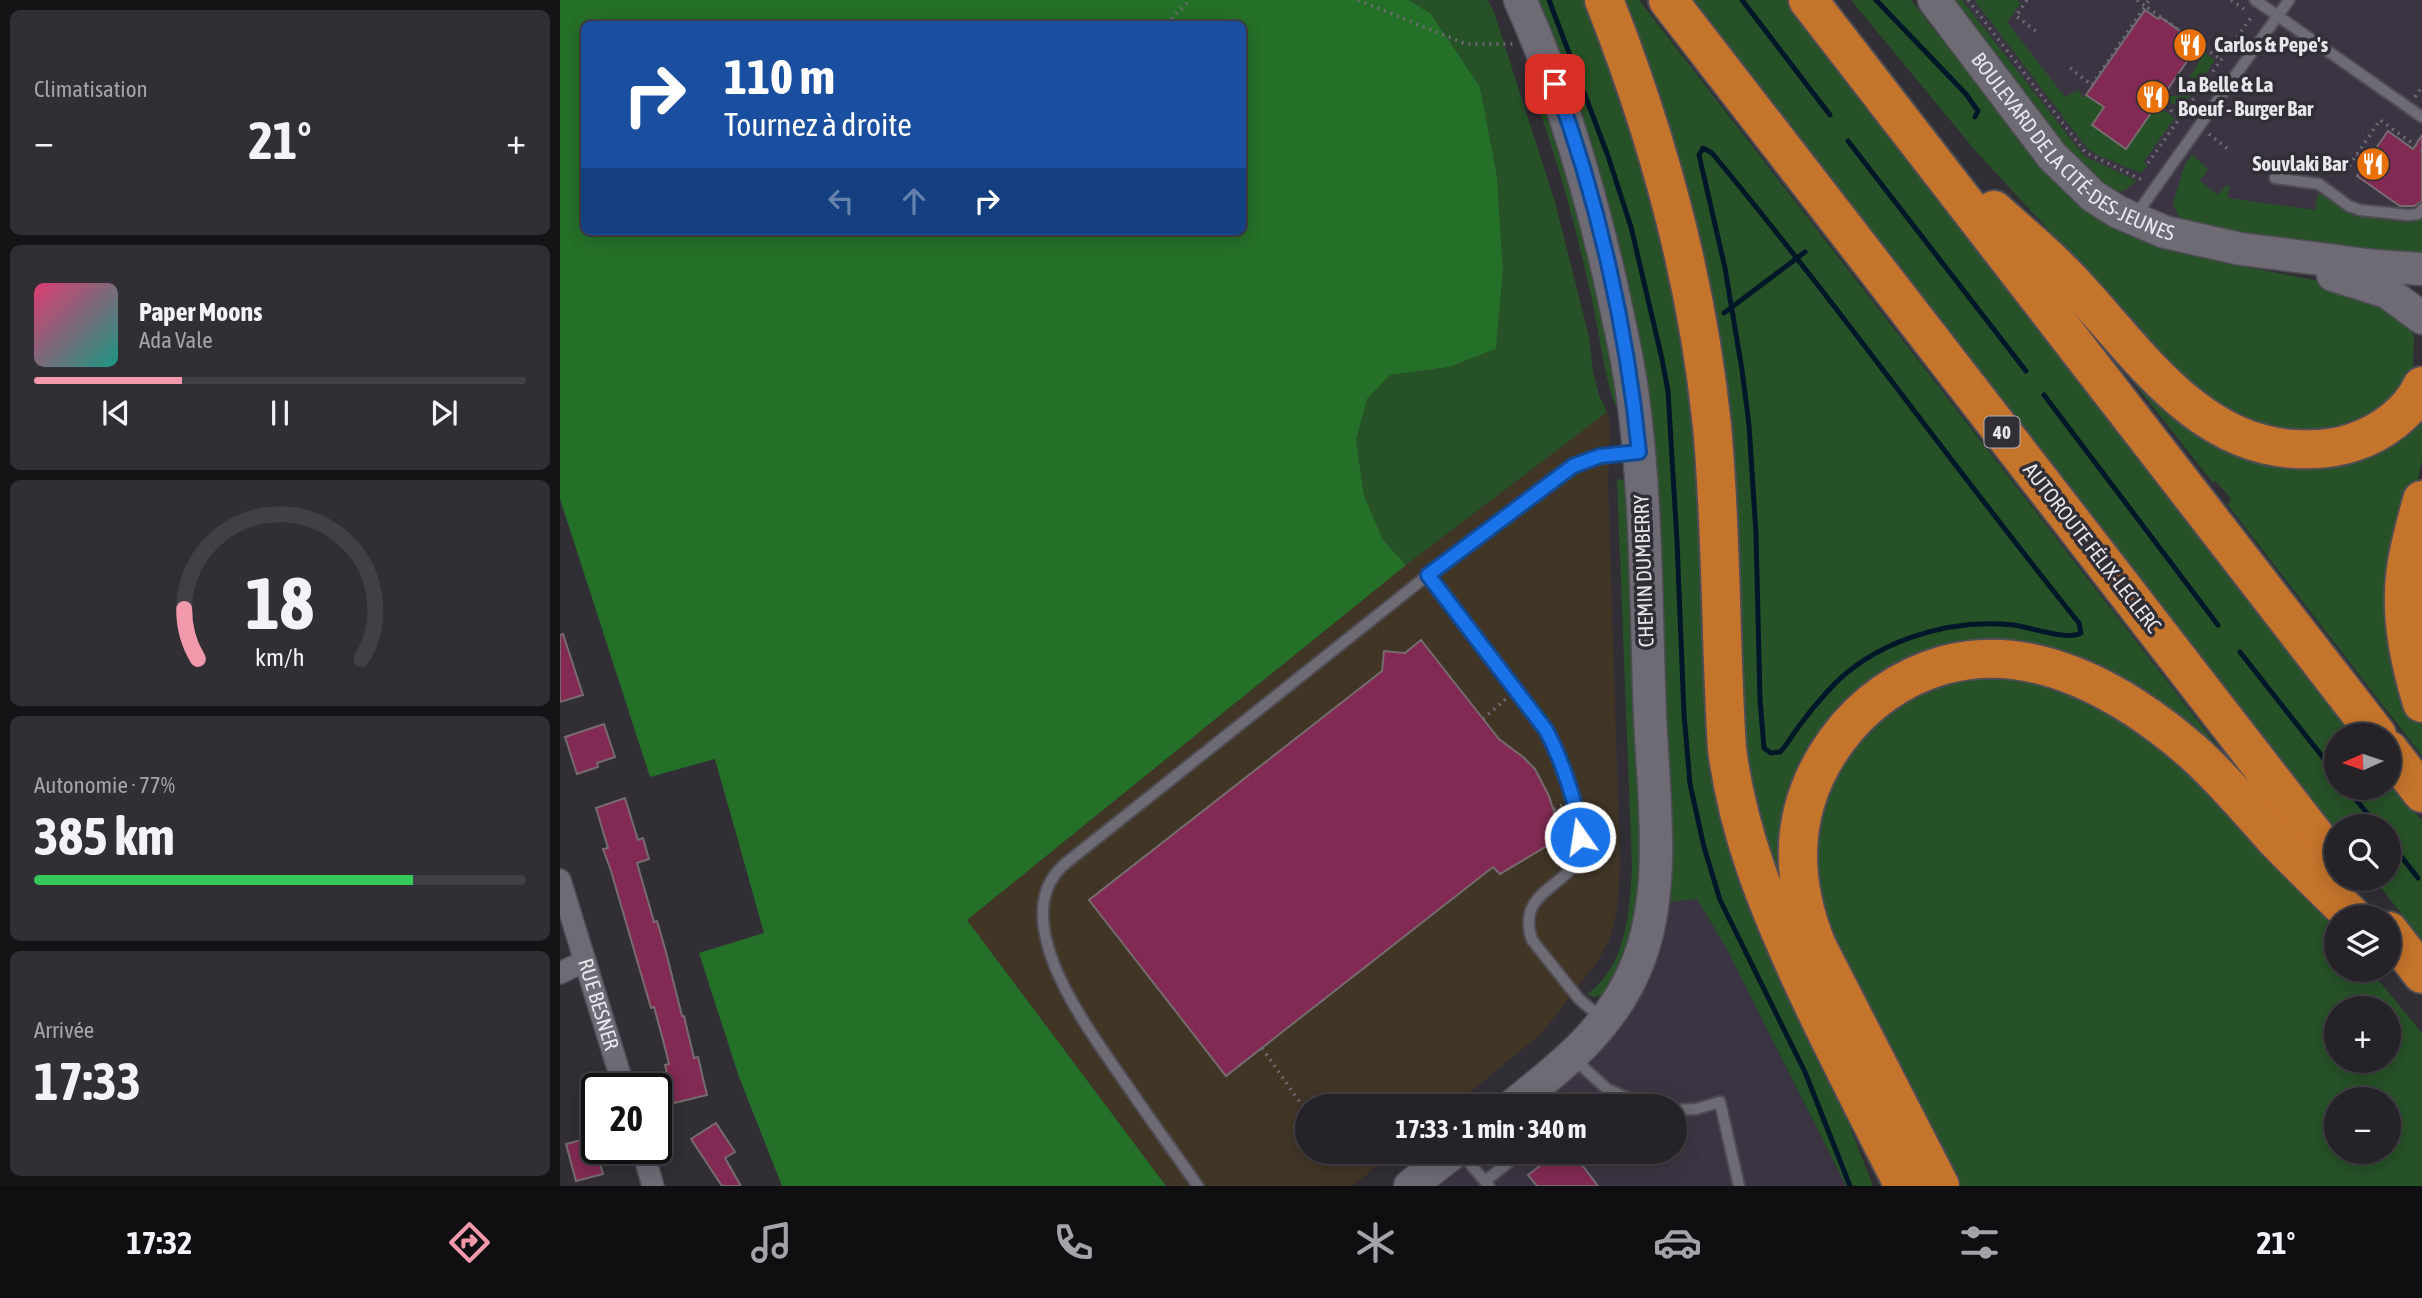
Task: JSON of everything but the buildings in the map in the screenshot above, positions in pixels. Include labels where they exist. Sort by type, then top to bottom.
[{"type":"highway","points":[[1605,0],[1639,93],[1665,176],[1702,351],[1715,467],[1727,749],[1737,806],[1758,878],[1775,921],[1829,1038],[1904,1186]]},
{"type":"highway","name":"AUTOROUTE FÉLIX-LECLERC","points":[[1668,0],[2324,847]]},
{"type":"highway","points":[[1808,0],[2368,723]]},
{"type":"highway","points":[[1918,141],[2064,274],[2175,394],[2192,409],[2225,430],[2265,445],[2288,449],[2344,446],[2377,432],[2391,422],[2410,404],[2422,386]]},
{"type":"highway","points":[[2422,500],[2406,569],[2404,603],[2410,658],[2422,704]]},
{"type":"highway","points":[[1941,1186],[1817,946],[1807,920],[1798,877],[1801,817],[1816,774],[1827,752],[1847,727],[1889,689],[1930,669],[1952,663],[1998,659],[2046,666],[2085,681],[2140,712],[2193,752],[2341,905]]},
{"type":"highway","points":[[2401,766],[2422,793]]},
{"type":"highway","points":[[2358,891],[2369,905]]},
{"type":"highway","points":[[2401,947],[2422,974]]},
{"type":"highway","points":[[2401,965],[2422,987]]},
{"type":"street","name":"CHEMIN DUMBERRY","points":[[1520,0],[1571,131],[1603,249],[1635,412],[1639,452],[1654,821],[1654,878],[1649,923],[1637,966],[1605,1021],[1572,1058],[1527,1094]]},
{"type":"street","name":"BOULEVARD DE LA CITÉ-DES-JEUNES","points":[[1934,0],[2065,170],[2105,205],[2137,221],[2185,237],[2241,249],[2387,292],[2422,317]]},
{"type":"street","name":"BOULEVARD DE LA CITÉ-DES-JEUNES","points":[[2241,249],[2375,266],[2422,269]]},
{"type":"street","name":"RUE BESNER","points":[[560,880],[619,1073]]},
{"type":"street","points":[[560,973],[585,961]]},
{"type":"street","points":[[647,1164],[653,1186]]},
{"type":"street","points":[[1410,1186],[1438,1164]]},
{"type":"lane","points":[[2255,0],[2422,117]]},
{"type":"lane","points":[[2137,221],[2143,205],[2289,0]]},
{"type":"lane","points":[[2275,178],[2319,184],[2360,210],[2413,215],[2422,209]]},
{"type":"lane","points":[[1198,1186],[1071,1000],[1045,937],[1043,903],[1051,878],[1066,863],[1428,575],[1573,466],[1600,456],[1639,452]]},
{"type":"lane","points":[[1428,575],[1530,706],[1546,730],[1556,752],[1580,832],[1580,853],[1572,867],[1545,889],[1533,905],[1530,933],[1532,940],[1579,999],[1605,1021]]},
{"type":"lane","points":[[1572,1058],[1607,1088],[1620,1094]]},
{"type":"lane","points":[[1687,1109],[1720,1102],[1739,1186]]},
{"type":"lane","points":[[1470,1164],[1487,1184],[1509,1164]]},
{"type":"path","points":[[1169,21],[1190,0]]},
{"type":"path","points":[[1358,0],[1466,44],[1510,45],[1537,39]]},
{"type":"path","name":"BOULEVARD DE LA CITÉ-DES-JEUNES","points":[[1968,0],[2085,152],[2140,179]]},
{"type":"path","points":[[2137,0],[2220,59]]},
{"type":"path","points":[[2070,68],[2092,85],[2149,0]]},
{"type":"path","points":[[2025,1],[2016,16],[2037,32]]},
{"type":"path","points":[[2148,163],[2234,38],[2253,15]]},
{"type":"path","points":[[2196,49],[2201,53],[2205,48]]},
{"type":"path","points":[[2414,99],[2422,88]]},
{"type":"path","points":[[2159,102],[2180,117]]},
{"type":"path","points":[[2339,163],[2347,169],[2380,120],[2408,143],[2422,150]]},
{"type":"path","points":[[2210,136],[2230,150]]},
{"type":"path","points":[[2356,140],[2363,145]]},
{"type":"path","points":[[2357,154],[2367,161]]},
{"type":"path","points":[[1483,719],[1499,705]]},
{"type":"path","points":[[1262,1048],[1295,1095]]},
{"type":"shaded area","points":[[1949,0],[2422,0],[2422,261],[2166,220],[2108,192]]},
{"type":"shaded area","points":[[1607,412],[1610,423],[1608,482],[1620,864],[1617,910],[1609,941],[1597,962],[1542,1033],[1468,1094],[1295,1094],[1295,1164],[1380,1164],[1352,1186],[1166,1186],[967,920],[1406,565]]},
{"type":"shaded area","points":[[1697,898],[1727,949],[1846,1186],[1427,1186],[1455,1164],[1687,1164],[1687,1094],[1543,1094],[1562,1079],[1666,902]]},
{"type":"green space","points":[[560,0],[1409,0],[1431,14],[1480,87],[1497,176],[1503,270],[1496,349],[1449,367],[1390,375],[1367,399],[1356,441],[1364,495],[1383,540],[1406,565],[967,920],[1166,1186],[782,1186],[739,1077],[699,953],[764,933],[715,759],[650,777],[560,499]]},
{"type":"green space","points":[[1409,0],[1487,0],[1493,9],[1555,202],[1589,337],[1593,372],[1607,412],[1406,565],[1383,540],[1364,495],[1356,441],[1367,399],[1390,375],[1449,367],[1496,349],[1503,270],[1497,176],[1480,87],[1431,14]]},
{"type":"green space","points":[[1536,0],[1589,0],[1637,129],[1689,348],[1712,726],[1873,1186],[1846,1186],[1727,949],[1697,899],[1666,902],[1655,514]]},
{"type":"green space","points":[[1615,0],[1639,0],[2236,770],[2184,731],[1956,650],[1800,774],[1843,1044],[1750,814],[1730,505]]},
{"type":"green space","points":[[1694,0],[1787,0],[2346,723],[2324,723],[2324,800],[2401,800],[2401,794],[2422,821],[2422,940],[2401,913],[2401,905],[2394,905],[2383,891],[2401,891],[2401,814],[2324,815]]},
{"type":"green space","points":[[1851,0],[1911,0],[2038,162],[2081,203],[2116,229],[2215,261],[2360,289],[2405,318],[2414,337],[2413,368],[2396,399],[2353,424],[2318,431],[2276,427],[2239,416],[2201,396],[1974,149]]},
{"type":"green space","points":[[1949,0],[1962,0],[2084,156],[2137,181],[2123,191],[2108,192],[2067,155]]},
{"type":"green space","points":[[1974,0],[2017,0],[2021,3],[2007,22],[2065,97],[2078,90],[2084,98],[2086,95],[2104,107],[2156,106],[2175,118],[2143,162],[2148,165],[2141,173],[2097,155],[2087,148]]},
{"type":"green space","points":[[2205,53],[2215,60],[2181,109],[2164,98],[2177,96]]},
{"type":"green space","points":[[1535,84],[1541,87],[1578,203],[1617,371],[1618,407],[1607,379],[1573,222],[1533,93],[1532,86]]},
{"type":"green space","points":[[2192,154],[2208,169],[2200,181],[2218,195],[2226,185],[2229,186],[2228,198],[2315,210],[2318,193],[2354,216],[2408,223],[2422,217],[2422,261],[2191,225],[2180,219],[2173,204],[2184,167]]},
{"type":"green space","points":[[2073,306],[2246,451],[2422,409],[2422,461],[2403,541],[2411,703],[2422,726],[2422,756],[2401,729],[2401,723],[2396,723],[2228,505],[2231,498],[2215,481],[2213,483]]},
{"type":"green space","points":[[1617,479],[1624,480],[1626,484],[1642,830],[1640,897],[1629,950],[1606,994],[1593,997],[1587,994],[1611,969],[1624,936],[1632,866]]},
{"type":"green space","points":[[1964,673],[2038,676],[2141,726],[2287,868],[2324,913],[2324,982],[2380,982],[2391,996],[2324,996],[2324,1073],[2401,1073],[2401,1008],[2422,1033],[2422,1186],[1956,1186],[1811,897],[1814,806],[1873,715]]},
{"type":"waterway","points":[[1549,0],[1608,156],[1631,227],[1668,391],[1684,714],[1690,784],[1704,847],[1720,900],[1805,1072],[1850,1186]]},
{"type":"waterway","points":[[1742,0],[1830,115]]},
{"type":"waterway","points":[[1876,0],[1966,94],[1978,111],[1975,117]]},
{"type":"waterway","points":[[1848,141],[2026,371]]},
{"type":"waterway","points":[[1703,148],[1712,153],[1805,269],[2079,623],[2081,633],[2067,635],[2013,625],[1988,624],[1962,625],[1912,637],[1865,659],[1845,674],[1816,704],[1780,752],[1771,753],[1764,748],[1749,425],[1725,268],[1699,155],[1703,148]]},
{"type":"waterway","points":[[1724,313],[1805,252]]},
{"type":"waterway","points":[[2044,395],[2218,625]]},
{"type":"waterway","points":[[2240,652],[2324,759]]},
{"type":"waterway","points":[[2356,800],[2368,814]]},
{"type":"waterway","points":[[2401,856],[2418,878]]},
{"type":"place","name":"Carlos & Pepe's","points":[[2190,45]]},
{"type":"place","name":"La Belle & La Boeuf - Burger Bar","points":[[2153,97]]},
{"type":"place","name":"Souvlaki Bar","points":[[2373,164]]},
{"type":"route","points":[[1555,84],[1583,171],[1608,269],[1623,340],[1639,452],[1600,456],[1573,466],[1428,575],[1530,706],[1552,740],[1574,807],[1580,837]]}]
